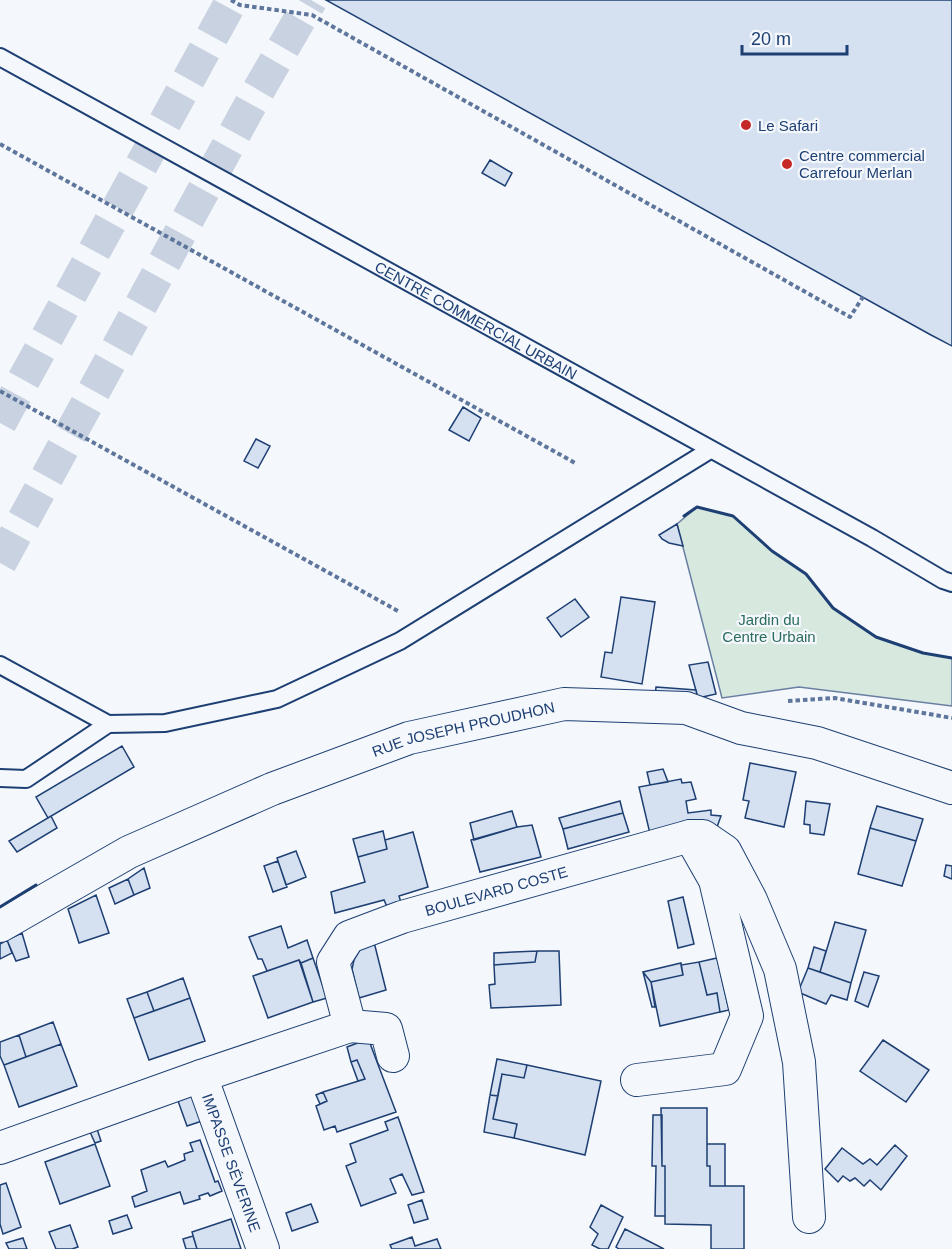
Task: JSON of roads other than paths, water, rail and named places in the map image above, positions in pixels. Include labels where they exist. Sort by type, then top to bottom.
[{"type":"street","name":"RUE JOSEPH PROUDHON","points":[[0,926],[129,852],[272,789],[409,738],[564,704],[686,708],[741,728],[817,743],[952,788]]},
{"type":"street","name":"BOULEVARD COSTE","points":[[350,1026],[333,962],[349,938],[402,917],[690,836]]},
{"type":"street","points":[[637,1080],[725,1069],[747,1016],[715,880],[690,836],[703,836],[725,851],[751,900],[780,969],[799,1062],[808,1217]]},
{"type":"street","points":[[0,1148],[201,1076],[350,1026],[386,1029],[393,1056]]},
{"type":"street","name":"IMPASSE SÉVERINE","points":[[201,1076],[263,1249]]},
{"type":"lane","name":"CENTRE COMMERCIAL URBAIN","points":[[0,57],[952,583]]},
{"type":"lane","points":[[0,665],[108,724],[165,723],[277,699],[400,641],[710,450]]},
{"type":"lane","points":[[0,778],[26,779],[108,724]]},
{"type":"tunnel","points":[[0,423],[232,0]]},
{"type":"tunnel","points":[[0,563],[254,98],[311,0]]},
{"type":"place","name":"Le Safari","points":[[746,125]]},
{"type":"place","name":"Centre commercial Carrefour Merlan","points":[[787,164]]},
{"type":"park label","name":"Jardin du Centre Urbain","points":[[769,628]]}]
